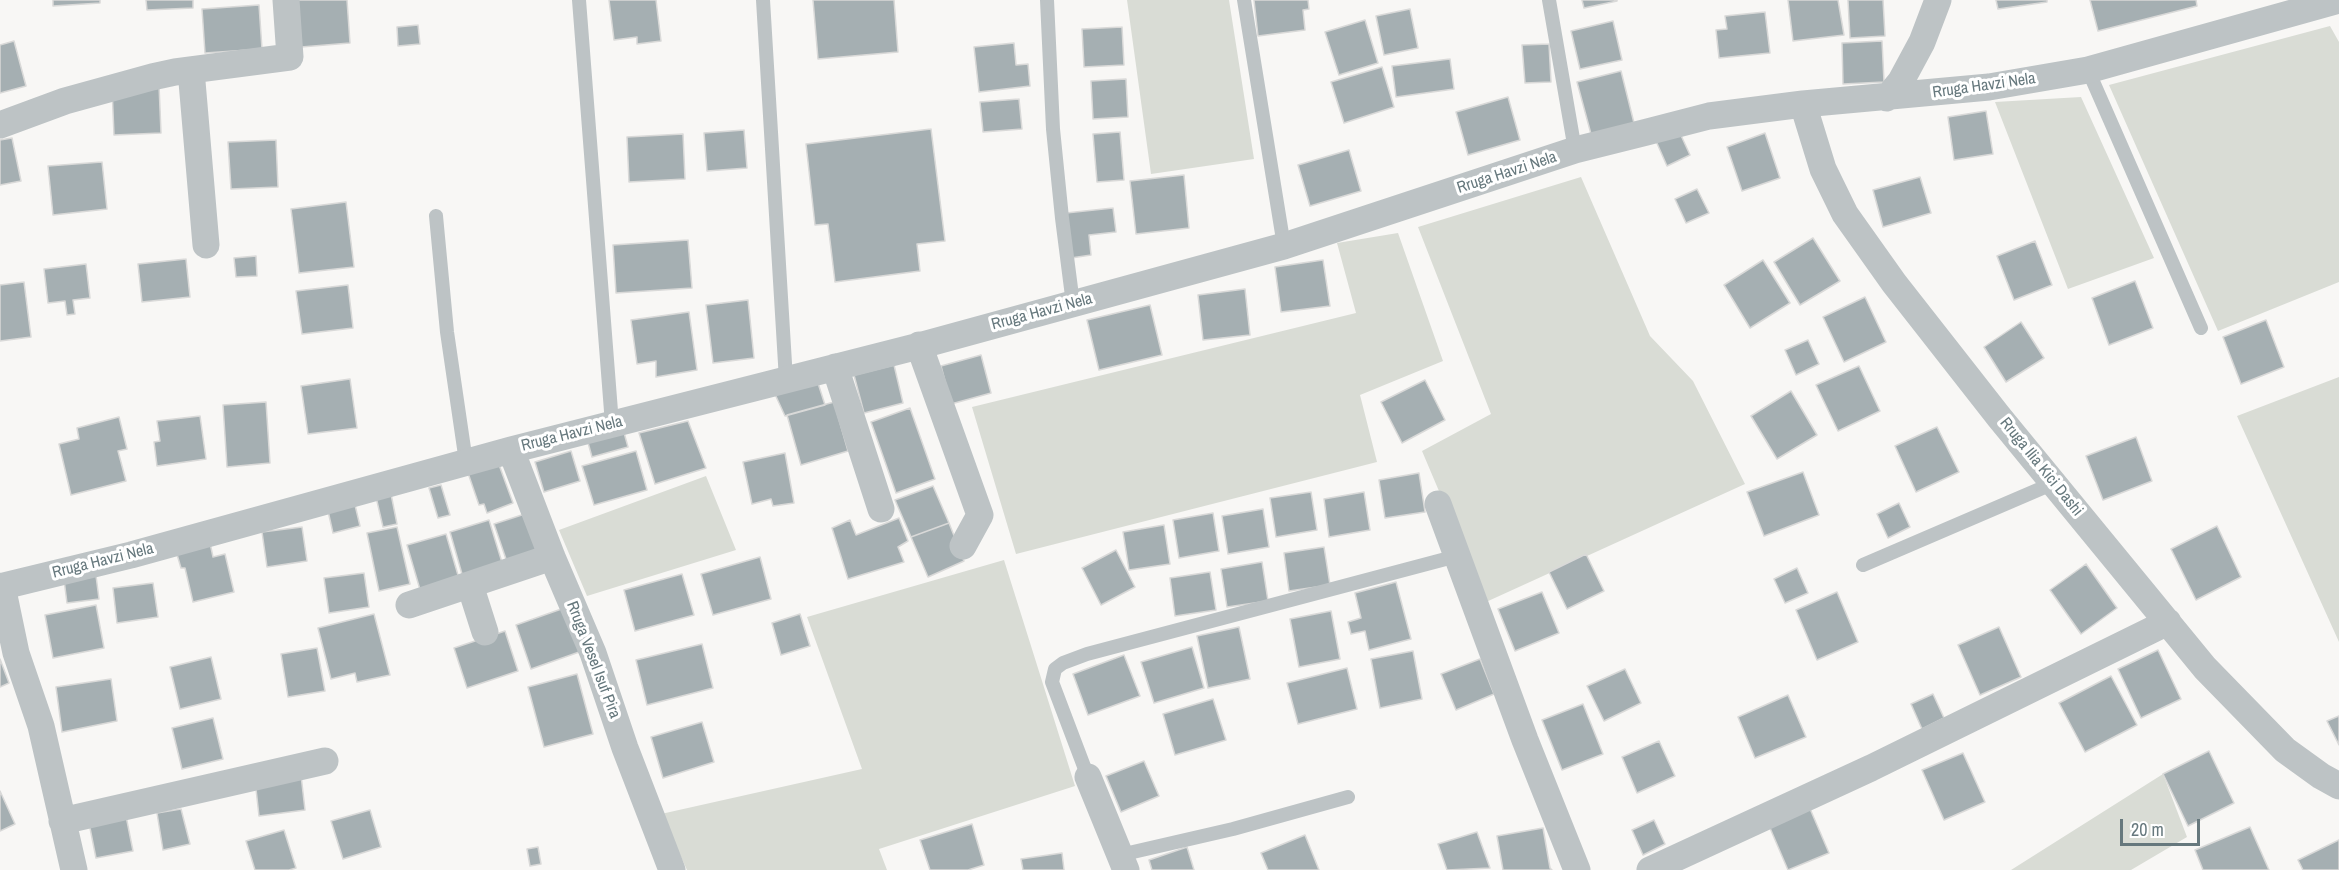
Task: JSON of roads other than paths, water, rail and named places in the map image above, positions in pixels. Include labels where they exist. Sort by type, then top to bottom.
[{"type":"street","points":[[0,125],[65,101],[152,77],[290,57],[286,0]]},
{"type":"street","points":[[1887,98],[1901,81],[1922,42],[1938,0]]},
{"type":"street","name":"Rruga Havzi Nela","points":[[1,587],[131,555],[511,450],[835,368],[1284,246],[1575,150],[1709,116],[1803,104],[1989,87],[2088,70],[2339,0]]},
{"type":"street","points":[[191,70],[206,245]]},
{"type":"street","name":"Rruga Ilia Kici Dashi","points":[[1803,104],[1823,169],[1845,214],[1894,282],[2205,669],[2285,750],[2339,786]]},
{"type":"street","points":[[919,345],[980,515],[963,546]]},
{"type":"street","points":[[835,368],[881,508]]},
{"type":"street","name":"Rruga Vesel Isuf Pira","points":[[511,450],[552,557],[593,653],[625,748],[672,870]]},
{"type":"street","points":[[1438,504],[1577,870]]},
{"type":"street","points":[[409,605],[552,557]]},
{"type":"street","points":[[470,585],[485,632]]},
{"type":"street","points":[[1,587],[15,653],[41,726],[74,870]]},
{"type":"street","points":[[1650,870],[1871,768],[2168,622]]},
{"type":"street","points":[[62,821],[325,761]]},
{"type":"street","points":[[1088,777],[1123,862]]},
{"type":"lane","points":[[579,0],[612,424]]},
{"type":"lane","points":[[763,0],[786,380]]},
{"type":"lane","points":[[1047,0],[1053,129],[1073,304]]},
{"type":"lane","points":[[1244,0],[1284,246]]},
{"type":"lane","points":[[1549,0],[1575,150]]},
{"type":"lane","points":[[2088,70],[2201,328]]},
{"type":"lane","points":[[436,216],[448,342],[466,462]]},
{"type":"lane","points":[[1863,565],[2054,483]]},
{"type":"lane","points":[[1088,777],[1053,682],[1055,669],[1063,663],[1087,654],[1457,556]]},
{"type":"lane","points":[[1123,862],[1348,797]]}]
